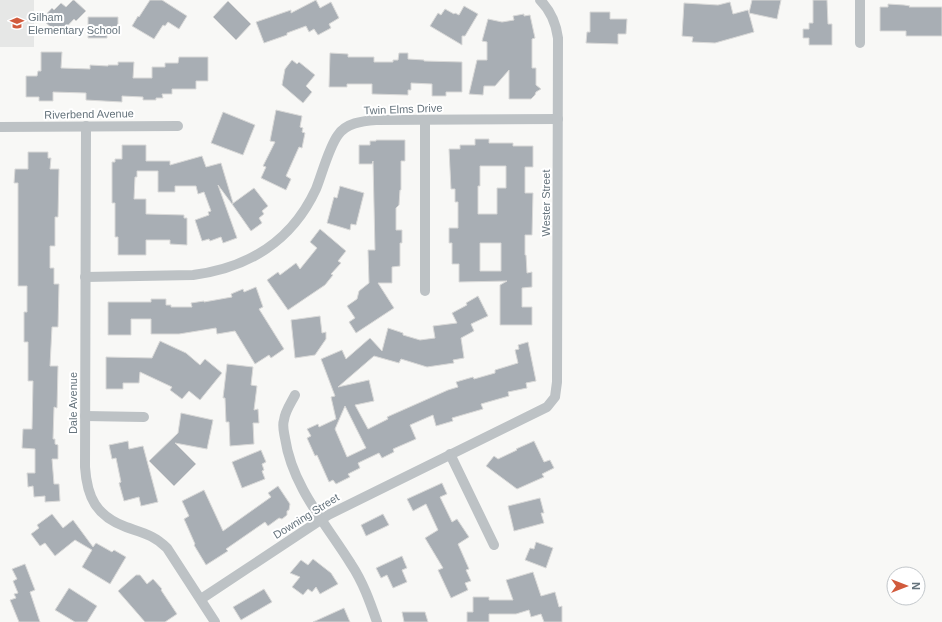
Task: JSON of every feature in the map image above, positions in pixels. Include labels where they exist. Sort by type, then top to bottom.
[{"type":"street","name":"Wester Street","points":[[540,0],[551,12],[557,30],[557,382],[555,397],[547,407]]},
{"type":"street","points":[[860,0],[860,43]]},
{"type":"street","name":"Twin Elms Drive","points":[[85,276],[193,275],[233,267],[251,259],[269,248],[296,222],[307,206],[338,134],[354,123],[364,121],[558,119]]},
{"type":"street","points":[[425,120],[425,291]]},
{"type":"street","name":"Dale Avenue","points":[[86,126],[85,416],[86,482],[89,494],[95,506],[114,522],[150,535],[159,540],[167,548],[215,622]]},
{"type":"street","name":"Riverbend Avenue","points":[[0,127],[178,126]]},
{"type":"street","points":[[295,395],[283,421],[286,447],[296,474],[321,519],[359,578],[371,604],[377,622]]},
{"type":"street","name":"Downing Street","points":[[201,599],[321,519],[547,407]]},
{"type":"street","points":[[85,416],[144,417]]},
{"type":"street","points":[[450,454],[494,545]]},
{"type":"shaded area","name":"Gilham Elementary School","points":[[0,0],[34,0],[34,47],[0,47]]},
{"type":"building","points":[[73,0],[86,11],[76,21],[74,19],[59,35],[42,19],[52,8],[54,10],[61,3],[66,7]]},
{"type":"building","points":[[150,0],[162,0],[187,16],[179,29],[168,22],[165,26],[163,25],[154,39],[132,26]]},
{"type":"building","points":[[316,0],[320,8],[331,2],[339,18],[329,24],[331,28],[318,35],[314,29],[309,32],[306,26],[287,33],[287,35],[264,43],[256,22],[291,10],[291,13]]},
{"type":"building","points":[[752,0],[781,0],[777,19],[749,13]]},
{"type":"building","points":[[813,0],[827,0],[828,24],[832,24],[832,45],[809,45],[809,38],[803,38],[803,29],[809,29],[809,23],[813,23]]},
{"type":"building","points":[[228,1],[251,24],[236,40],[213,17]]},
{"type":"building","points":[[730,2],[733,14],[748,10],[754,32],[715,43],[692,42],[693,37],[682,36],[684,3],[718,5]]},
{"type":"building","points":[[888,4],[910,6],[909,7],[942,7],[942,36],[906,36],[906,31],[880,31],[880,7],[888,7]]},
{"type":"building","points":[[464,6],[478,14],[465,36],[462,36],[462,45],[430,26],[438,13],[441,15],[445,9],[459,15]]},
{"type":"building","points":[[590,12],[610,12],[610,19],[627,19],[626,34],[618,34],[618,44],[586,43],[587,32],[590,32]]},
{"type":"building","points":[[524,14],[524,16],[530,15],[535,38],[532,39],[532,68],[536,68],[536,85],[541,89],[536,92],[531,99],[509,99],[509,70],[495,86],[484,86],[483,95],[469,94],[477,60],[487,60],[487,42],[482,41],[488,19],[502,22],[514,20],[513,16]]},
{"type":"building","points":[[88,17],[118,17],[118,32],[107,32],[107,38],[88,38]]},
{"type":"building","points":[[41,52],[62,52],[61,68],[90,69],[90,65],[108,66],[118,65],[118,62],[134,62],[133,78],[152,78],[152,67],[165,67],[165,63],[178,63],[179,57],[208,57],[208,81],[196,81],[196,89],[172,89],[172,94],[162,94],[163,98],[156,98],[156,100],[143,100],[143,97],[122,96],[122,102],[86,100],[86,93],[53,92],[53,101],[39,101],[39,97],[26,97],[26,76],[37,76],[38,71],[41,71]]},
{"type":"building","points":[[330,53],[348,54],[348,57],[374,57],[374,62],[393,62],[393,60],[398,60],[399,53],[408,53],[408,59],[462,62],[462,92],[446,92],[446,96],[432,96],[432,84],[411,83],[411,90],[408,90],[408,95],[372,94],[372,84],[347,84],[347,87],[329,87]]},
{"type":"building","points":[[292,60],[297,64],[299,62],[315,75],[306,86],[312,92],[303,103],[282,85],[285,69]]},
{"type":"building","points":[[276,110],[302,116],[300,127],[303,128],[302,132],[305,133],[302,148],[299,147],[286,176],[291,179],[286,190],[261,178],[266,167],[263,166],[275,142],[270,141]]},
{"type":"building","points":[[223,112],[255,125],[243,155],[211,143]]},
{"type":"building","points":[[475,139],[489,139],[489,143],[513,143],[513,146],[533,146],[533,167],[525,167],[525,193],[533,193],[532,235],[525,235],[527,273],[532,272],[532,287],[522,288],[522,307],[532,307],[532,325],[500,325],[500,285],[507,281],[459,282],[459,264],[452,264],[452,243],[449,243],[449,228],[458,228],[458,202],[455,202],[455,189],[451,189],[449,149],[460,149],[460,145],[475,145]],"holes":[[[480,166],[506,166],[506,188],[497,188],[497,214],[478,214]],[[480,243],[501,243],[501,271],[480,271]]]},
{"type":"building","points":[[405,140],[405,161],[401,161],[401,190],[399,205],[396,208],[396,230],[402,230],[402,243],[400,243],[400,266],[392,267],[392,283],[378,283],[394,308],[356,333],[349,322],[355,318],[347,306],[357,299],[359,291],[369,283],[368,250],[375,250],[373,161],[372,164],[359,164],[359,145],[370,145],[370,141]]},
{"type":"building","points":[[122,145],[146,145],[146,161],[170,161],[170,165],[202,156],[206,167],[221,163],[233,203],[232,204],[218,185],[237,238],[223,243],[221,237],[210,241],[209,239],[202,241],[195,220],[209,215],[208,212],[211,211],[204,192],[198,194],[196,186],[175,186],[175,192],[158,192],[158,171],[137,171],[137,177],[135,177],[134,199],[146,199],[146,214],[184,215],[184,218],[187,218],[187,245],[170,244],[170,240],[146,240],[146,255],[118,255],[118,237],[115,237],[115,203],[112,203],[112,162],[115,162],[115,159],[122,159]]},
{"type":"building","points":[[28,152],[48,152],[48,158],[51,158],[50,169],[59,169],[58,217],[55,217],[55,246],[50,246],[50,268],[54,268],[54,284],[59,284],[58,327],[52,327],[50,366],[58,366],[57,408],[54,407],[53,439],[55,439],[55,444],[58,445],[58,459],[52,459],[54,484],[59,484],[60,501],[45,502],[45,496],[34,497],[33,486],[28,487],[27,473],[35,473],[35,449],[22,448],[23,429],[32,429],[33,381],[28,381],[28,342],[24,342],[24,312],[27,312],[27,286],[18,286],[18,183],[14,183],[15,169],[28,169]]},
{"type":"building","points":[[340,186],[364,193],[356,225],[351,224],[350,230],[327,223],[334,197],[337,198]]},
{"type":"building","points":[[254,188],[268,206],[262,211],[264,214],[259,218],[262,223],[251,231],[232,204]]},
{"type":"building","points":[[320,229],[346,251],[338,261],[341,263],[331,274],[333,275],[325,285],[288,310],[267,280],[278,272],[280,275],[296,263],[300,269],[317,248],[310,242]]},
{"type":"building","points":[[256,287],[263,307],[259,309],[284,349],[271,358],[269,355],[255,364],[235,331],[217,334],[216,328],[179,334],[151,334],[151,319],[131,319],[131,335],[108,335],[108,302],[151,302],[151,299],[166,299],[166,305],[171,305],[171,307],[192,307],[191,303],[232,297],[231,294],[243,289],[244,292]]},
{"type":"building","points":[[478,296],[488,316],[471,324],[474,331],[461,338],[464,358],[453,360],[454,363],[427,367],[401,359],[399,363],[374,356],[338,387],[369,380],[374,401],[355,405],[368,429],[388,419],[387,417],[458,387],[456,382],[495,373],[495,370],[518,363],[515,350],[519,349],[518,345],[528,342],[536,381],[526,383],[527,388],[508,392],[509,396],[481,404],[483,409],[452,418],[453,421],[436,426],[433,415],[410,425],[416,439],[393,449],[394,452],[382,458],[379,453],[358,463],[360,468],[348,474],[350,477],[336,484],[333,480],[329,482],[317,455],[315,456],[307,438],[311,436],[307,429],[318,424],[319,427],[336,419],[331,397],[335,396],[321,359],[342,350],[346,359],[370,338],[382,351],[388,328],[403,333],[403,335],[420,340],[435,338],[433,326],[457,323],[452,313],[467,305],[466,303]],"holes":[[[345,406],[366,448],[347,457],[335,429]]]},
{"type":"building","points":[[320,316],[322,333],[326,332],[326,339],[315,355],[295,358],[291,320]]},
{"type":"building","points":[[160,341],[186,353],[200,365],[205,359],[222,373],[200,400],[189,391],[182,399],[170,390],[172,387],[140,372],[139,383],[123,383],[123,389],[106,389],[106,357],[152,358]]},
{"type":"building","points":[[227,364],[253,367],[251,385],[257,386],[254,410],[258,409],[259,423],[253,423],[254,444],[230,446],[229,422],[226,422],[225,398],[223,398]]},
{"type":"building","points":[[181,413],[213,420],[207,449],[175,443],[196,464],[174,486],[149,461],[178,433]]},
{"type":"building","points":[[128,441],[129,449],[143,446],[158,502],[141,506],[139,497],[124,501],[119,483],[121,482],[116,458],[112,459],[109,445]]},
{"type":"building","points":[[534,441],[544,462],[550,460],[554,468],[542,474],[544,477],[517,489],[486,466],[494,456],[498,459]]},
{"type":"building","points":[[261,450],[266,462],[262,464],[264,470],[262,471],[265,479],[242,488],[232,462]]},
{"type":"building","points":[[442,483],[447,494],[440,497],[452,522],[457,519],[469,537],[458,544],[469,569],[466,570],[471,581],[465,583],[468,590],[451,598],[438,570],[443,568],[425,538],[438,530],[426,504],[413,511],[407,499]]},
{"type":"building","points":[[278,486],[290,504],[287,515],[282,519],[279,518],[268,526],[265,522],[226,549],[228,551],[206,565],[194,545],[195,544],[184,519],[189,516],[182,501],[204,490],[223,531],[271,497],[268,493]]},
{"type":"building","points":[[540,498],[544,513],[541,513],[544,523],[514,531],[508,506]]},
{"type":"building","points":[[52,514],[63,528],[73,520],[93,547],[96,543],[112,552],[114,550],[126,557],[110,584],[82,567],[92,550],[75,540],[55,556],[45,543],[40,546],[31,534],[39,528],[37,525]]},
{"type":"building","points":[[383,514],[389,525],[366,536],[361,525]]},
{"type":"building","points":[[536,542],[553,548],[546,568],[525,560],[530,548],[534,549]]},
{"type":"building","points":[[402,556],[407,568],[402,570],[407,582],[393,588],[387,575],[381,578],[376,568]]},
{"type":"building","points":[[313,559],[331,573],[338,584],[320,594],[316,587],[312,592],[308,589],[303,595],[292,587],[300,577],[290,573],[301,560],[308,565]]},
{"type":"building","points":[[25,564],[35,590],[30,592],[40,622],[19,622],[10,600],[16,598],[14,594],[18,593],[13,581],[17,579],[12,569]]},
{"type":"building","points":[[533,572],[541,596],[555,592],[559,607],[562,606],[562,622],[544,622],[541,614],[531,617],[529,610],[516,614],[489,614],[489,622],[467,622],[467,612],[473,612],[473,597],[489,597],[489,600],[513,600],[506,580]]},
{"type":"building","points":[[136,575],[140,575],[147,584],[153,579],[162,589],[161,590],[177,614],[165,622],[145,622],[118,591]]},
{"type":"building","points":[[69,588],[97,606],[87,622],[75,622],[55,610]]},
{"type":"building","points":[[264,589],[272,602],[241,620],[233,607]]},
{"type":"building","points":[[344,608],[350,622],[313,622]]},
{"type":"building","points":[[402,612],[425,612],[428,622],[404,622]]},
{"type":"place","name":"Gilham Elementary School","points":[[17,23]]}]
